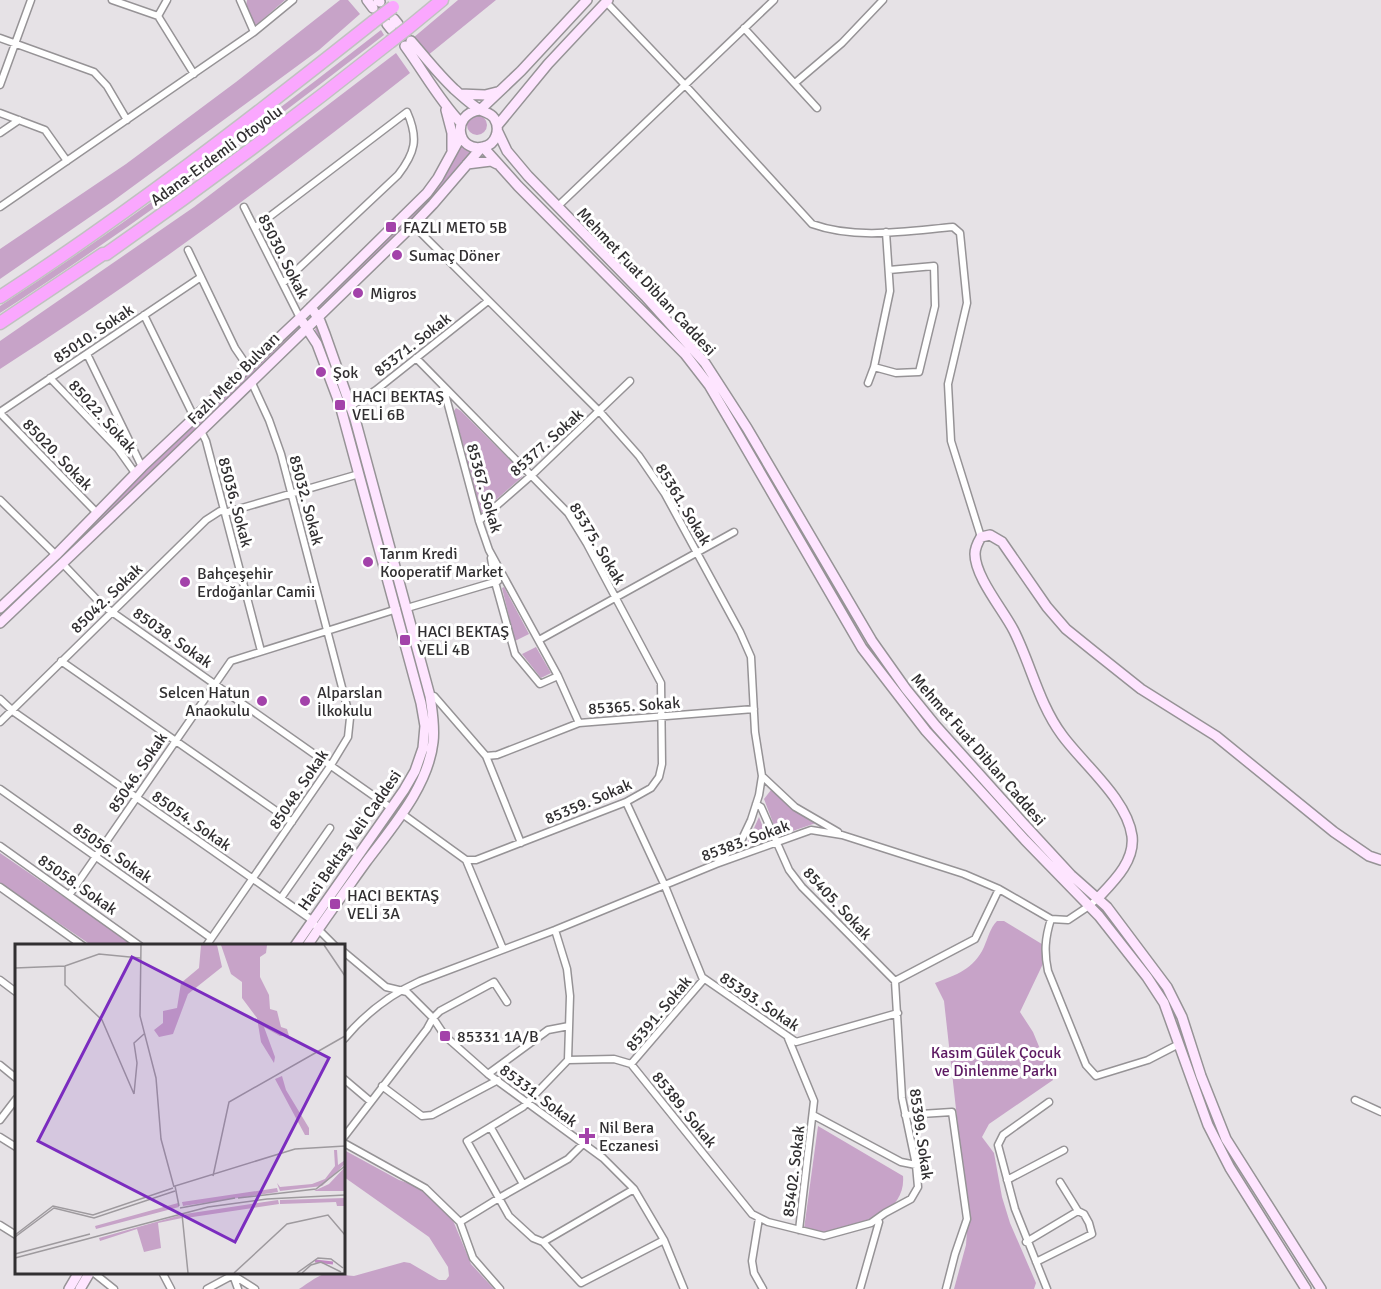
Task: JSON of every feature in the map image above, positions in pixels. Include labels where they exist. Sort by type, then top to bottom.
[{"type":"highway","name":"Adana-Erdemli Otoyolu","points":[[0,323],[106,254],[283,126],[390,42],[399,24],[441,0]]},
{"type":"highway","name":"Adana-Erdemli Otoyolu","points":[[0,297],[92,235],[94,231],[251,118],[373,22],[399,24]]},
{"type":"highway","points":[[0,287],[86,230],[94,231]]},
{"type":"highway","points":[[0,332],[105,261],[106,254]]},
{"type":"main road","points":[[587,0],[500,91],[480,110],[468,114],[461,123],[461,136],[469,145],[482,148],[492,143],[497,129],[548,63],[607,1]]},
{"type":"main road","points":[[399,24],[435,69],[460,94],[480,110],[491,115],[497,129]]},
{"type":"main road","points":[[399,24],[444,105],[461,123]]},
{"type":"main road","points":[[460,94],[484,95],[500,91]]},
{"type":"main road","points":[[444,105],[452,133],[451,154]]},
{"type":"main road","name":"Mehmet Fuat Diblan Caddesi","points":[[497,129],[507,151],[528,176],[652,304],[705,363],[747,428],[872,641],[906,689],[1022,822],[1071,875],[1098,898],[1167,987],[1182,1017],[1201,1076],[1226,1139],[1321,1289]]},
{"type":"main road","name":"Fazlı Meto Bulvarı","points":[[0,608],[56,555],[139,470],[300,318],[427,193],[461,136]]},
{"type":"main road","name":"Mehmet Fuat Diblan Caddesi","points":[[482,148],[685,354],[709,385],[862,648],[926,731],[1025,840],[1099,916],[1148,977],[1164,1002],[1208,1125],[1230,1168],[1306,1289]]},
{"type":"main road","name":"Fazlı Meto Bulvarı","points":[[0,623],[413,225],[482,148]]},
{"type":"main road","points":[[467,164],[491,161],[500,166]]},
{"type":"main road","points":[[311,307],[318,317]]},
{"type":"main road","name":"Haci Bektaş Veli Caddesi","points":[[296,944],[315,925],[402,813],[423,776],[433,743],[434,723],[430,696],[407,608],[351,406],[318,317]]},
{"type":"main road","name":"Haci Bektaş Veli Caddesi","points":[[300,318],[326,365],[397,609],[421,703],[424,726],[423,748],[415,771],[315,925],[307,944]]},
{"type":"main road","points":[[1098,898],[1115,880],[1127,862],[1132,836],[1127,818],[1114,797],[1062,736],[1049,717],[1014,631],[983,582],[975,555],[981,537],[990,535],[1002,543],[1047,607],[1066,629],[1092,650],[1141,688],[1216,736],[1334,832],[1369,856],[1381,860]]},
{"type":"main road","points":[[69,1289],[78,1274]]},
{"type":"main road","points":[[80,1289],[89,1274]]},
{"type":"street","points":[[0,86],[31,0]]},
{"type":"street","points":[[112,0],[158,16],[194,74]]},
{"type":"street","points":[[158,16],[167,0]]},
{"type":"street","points":[[240,0],[254,32]]},
{"type":"street","points":[[0,207],[254,32],[293,0]]},
{"type":"street","points":[[557,207],[774,0]]},
{"type":"street","points":[[795,83],[842,43],[883,0]]},
{"type":"street","points":[[607,1],[812,224],[831,231],[886,232],[953,227],[960,233],[967,303],[948,384],[951,441],[981,537]]},
{"type":"street","points":[[744,28],[817,108]]},
{"type":"street","points":[[0,38],[94,72],[107,86],[128,120]]},
{"type":"street","points":[[256,227],[407,112],[414,134],[414,148],[409,161],[398,175],[283,284]]},
{"type":"street","points":[[0,113],[45,130],[68,161]]},
{"type":"street","points":[[0,133],[19,120]]},
{"type":"street","name":"85030. Sokak","points":[[244,207],[300,318]]},
{"type":"street","name":"85361. Sokak","points":[[413,225],[600,412],[639,456],[665,494],[740,632],[751,657],[762,776],[751,820],[742,839],[716,864]]},
{"type":"street","points":[[868,383],[874,367],[890,291],[886,232]]},
{"type":"street","points":[[188,250],[235,348],[248,367]]},
{"type":"street","points":[[874,367],[896,373],[919,372],[935,306],[934,266],[889,270]]},
{"type":"street","name":"85010. Sokak","points":[[0,412],[201,277]]},
{"type":"street","name":"85371. Sokak","points":[[351,406],[376,390],[488,301]]},
{"type":"street","points":[[144,315],[194,417]]},
{"type":"street","points":[[87,354],[139,470]]},
{"type":"street","name":"85375. Sokak","points":[[416,358],[568,513],[661,682],[661,717]]},
{"type":"street","name":"85022. Sokak","points":[[50,378],[139,470]]},
{"type":"street","name":"85032. Sokak","points":[[251,381],[269,420],[292,494],[327,630]]},
{"type":"street","name":"85377. Sokak","points":[[479,521],[600,412],[630,381]]},
{"type":"street","name":"85367. Sokak","points":[[442,384],[489,550],[558,676],[579,723]]},
{"type":"street","name":"85020. Sokak","points":[[0,412],[97,513]]},
{"type":"street","name":"85036. Sokak","points":[[201,431],[206,441],[261,651]]},
{"type":"street","name":"85042. Sokak","points":[[0,722],[206,520],[220,511],[228,512],[359,474]]},
{"type":"street","points":[[2,504],[56,555]]},
{"type":"street","points":[[539,640],[734,532]]},
{"type":"street","points":[[489,550],[495,582],[515,654],[540,684],[558,676]]},
{"type":"street","name":"85038. Sokak","points":[[63,564],[102,605],[391,808]]},
{"type":"street","points":[[407,608],[504,579]]},
{"type":"street","name":"85046. Sokak","points":[[70,894],[231,661],[397,609]]},
{"type":"street","name":"85048. Sokak","points":[[207,944],[348,738],[350,718],[327,630]]},
{"type":"street","points":[[62,661],[292,822]]},
{"type":"street","points":[[430,696],[434,696],[486,756],[521,843]]},
{"type":"street","name":"85054. Sokak","points":[[0,699],[11,710],[281,898],[315,925]]},
{"type":"street","name":"85365. Sokak","points":[[486,756],[497,755],[579,723],[754,709]]},
{"type":"street","name":"85359. Sokak","points":[[466,860],[476,860],[521,843],[626,802],[651,788],[659,777],[663,764],[661,717]]},
{"type":"street","points":[[762,776],[795,807],[842,835]]},
{"type":"street","name":"85056. Sokak","points":[[0,789],[211,938]]},
{"type":"street","name":"85393. Sokak","points":[[626,802],[665,886],[704,979],[796,1042],[898,1013]]},
{"type":"street","name":"85405. Sokak","points":[[756,804],[761,807],[789,870],[802,887],[895,981]]},
{"type":"street","points":[[402,813],[466,860],[503,949]]},
{"type":"street","points":[[281,898],[330,828]]},
{"type":"street","name":"85383. Sokak","points":[[345,1038],[355,1026],[398,991],[716,864],[811,830],[842,835],[964,874],[999,889],[1051,919]]},
{"type":"street","name":"85058. Sokak","points":[[0,846],[139,944]]},
{"type":"street","points":[[0,887],[82,944]]},
{"type":"street","points":[[895,981],[975,939],[999,889]]},
{"type":"street","points":[[1098,898],[1068,920],[1051,919],[1044,955],[1048,971],[1086,1065],[1096,1076],[1148,1060],[1179,1044]]},
{"type":"street","points":[[315,925],[334,944]]},
{"type":"street","points":[[555,930],[567,969],[570,996],[568,1060],[527,1103],[491,1128],[467,1141],[509,1216],[533,1238],[543,1242],[581,1283],[664,1240]]},
{"type":"street","name":"85331. Sokak","points":[[345,953],[386,987],[407,992],[433,1018],[445,1036],[488,1074],[603,1158],[634,1189],[664,1240],[684,1289]]},
{"type":"street","name":"85391. Sokak","points":[[631,1064],[704,979]]},
{"type":"street","points":[[0,980],[15,992]]},
{"type":"street","points":[[345,1136],[433,1018],[451,1004],[494,981],[507,1002]]},
{"type":"street","name":"85399. Sokak","points":[[759,1218],[824,1236],[871,1223],[911,1199],[918,1187],[916,1165],[902,1098],[895,981]]},
{"type":"street","points":[[488,1074],[548,1030],[569,1026]]},
{"type":"street","name":"85402. Sokak","points":[[788,1038],[814,1101],[799,1230]]},
{"type":"street","name":"85389. Sokak","points":[[568,1060],[614,1059],[631,1064],[752,1215],[759,1218]]},
{"type":"street","points":[[0,1065],[15,1076]]},
{"type":"street","points":[[345,1080],[370,1101]]},
{"type":"street","points":[[382,1086],[422,1116],[432,1115],[498,1080]]},
{"type":"street","points":[[0,1120],[15,1100]]},
{"type":"street","points":[[1355,1100],[1381,1112]]},
{"type":"street","points":[[1047,1289],[1026,1242],[998,1145],[1003,1135],[1049,1102]]},
{"type":"street","points":[[905,1115],[952,1112],[968,1219],[955,1254],[946,1289]]},
{"type":"street","points":[[813,1115],[901,1162],[916,1165]]},
{"type":"street","points":[[491,1128],[524,1184]]},
{"type":"street","points":[[0,1137],[15,1147]]},
{"type":"street","points":[[345,1144],[424,1188],[460,1222],[473,1258],[500,1289]]},
{"type":"street","points":[[460,1222],[568,1159],[583,1144]]},
{"type":"street","points":[[1007,1180],[1064,1150]]},
{"type":"street","points":[[1036,1262],[1092,1233],[1089,1222],[1078,1211],[1060,1182]]},
{"type":"street","points":[[543,1242],[634,1189]]},
{"type":"street","points":[[1026,1242],[1078,1211]]},
{"type":"street","points":[[759,1218],[752,1260],[754,1273],[764,1289]]},
{"type":"street","points":[[860,1289],[879,1222],[877,1219]]},
{"type":"street","points":[[0,1224],[15,1234]]},
{"type":"street","points":[[93,1274],[114,1289]]},
{"type":"street","points":[[163,1274],[171,1289]]},
{"type":"street","points":[[207,1289],[233,1274]]},
{"type":"street","points":[[233,1274],[238,1289]]},
{"type":"street","points":[[233,1274],[255,1289]]},
{"type":"green space","points":[[247,0],[285,0],[254,27],[246,6]]},
{"type":"green space","points":[[340,0],[348,0],[360,14],[319,50],[113,201],[0,279],[0,249],[126,164],[236,82]]},
{"type":"green space","points":[[458,0],[496,0],[427,56],[413,38]]},
{"type":"green space","points":[[381,30],[384,35],[243,143],[99,247],[0,313],[0,306],[193,172]]},
{"type":"green space","points":[[396,53],[410,73],[209,226],[0,369],[0,341],[194,207]]},
{"type":"green space","points":[[477,115],[484,118],[487,125],[484,132],[477,135],[470,132],[467,125],[470,118]]},
{"type":"green space","points":[[461,145],[472,153],[422,210],[319,311],[316,308],[432,193],[446,174]]},
{"type":"green space","points":[[298,325],[301,329],[0,617],[0,613],[149,466]]},
{"type":"green space","points":[[318,327],[349,412],[428,702],[431,734],[427,758],[415,784],[321,915],[418,773],[425,703],[346,413],[315,329]]},
{"type":"green space","points":[[456,408],[521,471],[522,477],[481,513],[454,411]]},
{"type":"green space","points":[[504,587],[529,634],[515,641],[502,588]]},
{"type":"green space","points":[[536,647],[551,673],[541,678],[522,654]]},
{"type":"green space","points":[[771,790],[793,810],[816,823],[778,836],[764,799]]},
{"type":"green space","points":[[759,817],[768,840],[746,846]]},
{"type":"green space","points":[[0,853],[133,944],[90,944],[0,883]]},
{"type":"green space","name":"Kasım Gülek Çocuk ve Dinlenme Parkı","points":[[997,921],[1004,921],[1050,949],[1020,1012],[1033,1032],[1053,1080],[989,1124],[982,1137],[994,1153],[1002,1197],[1010,1223],[1036,1283],[1034,1289],[954,1289],[966,1245],[968,1217],[944,1001],[935,983],[957,974],[975,961]]},
{"type":"green space","points":[[818,1126],[903,1176],[899,1198],[884,1213],[863,1223],[824,1234],[804,1229]]},
{"type":"green space","points":[[345,1151],[399,1180],[422,1188],[452,1218],[471,1264],[494,1289],[299,1289],[325,1274],[354,1276],[404,1262],[410,1263],[439,1280],[446,1280],[449,1276],[448,1267],[429,1237],[345,1178]]},
{"type":"place","name":"FAZLI METO 5B","points":[[391,227]]},
{"type":"place","name":"Sumaç Döner","points":[[397,255]]},
{"type":"place","name":"Migros","points":[[358,293]]},
{"type":"place","name":"Şok","points":[[321,372]]},
{"type":"place","name":"HACI BEKTAŞ VELİ 6B","points":[[340,405]]},
{"type":"place","name":"Tarım Kredi Kooperatif Market","points":[[368,562]]},
{"type":"place","name":"Bahçeşehir Erdoğanlar Camii","points":[[185,582]]},
{"type":"place","name":"HACI BEKTAŞ VELİ 4B","points":[[405,640]]},
{"type":"place","name":"Selcen Hatun Anaokulu","points":[[262,701]]},
{"type":"place","name":"Alparslan İlkokulu","points":[[305,701]]},
{"type":"place","name":"HACI BEKTAŞ VELİ 3A","points":[[335,904]]},
{"type":"place","name":"85331 1A/B","points":[[445,1036]]},
{"type":"place","name":"Nil Bera Eczanesi","points":[[587,1136]]}]
